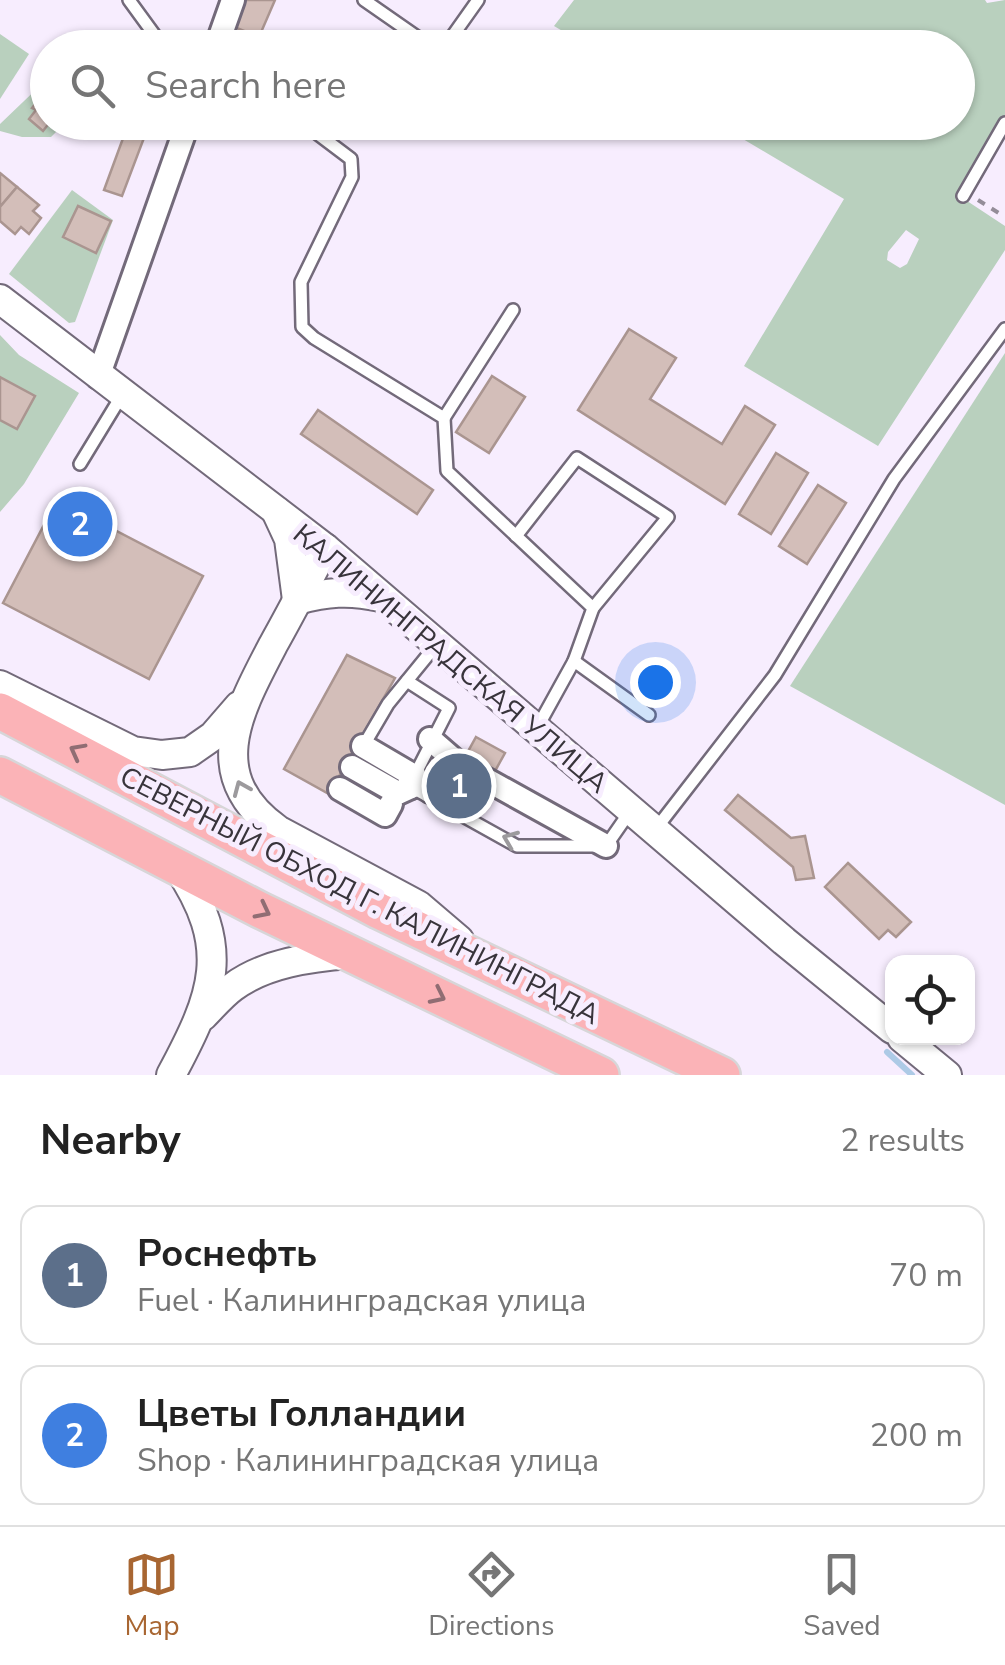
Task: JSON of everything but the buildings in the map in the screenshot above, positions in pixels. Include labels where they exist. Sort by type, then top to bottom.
[{"type":"highway","name":"СЕВЕРНЫЙ ОБХОД Г. КАЛИНИНГРАДА","points":[[0,710],[379,911],[722,1075]]},
{"type":"highway","name":"СЕВЕРНЫЙ ОБХОД Г. КАЛИНИНГРАДА","points":[[0,775],[350,954],[602,1075]]},
{"type":"street","points":[[222,30],[233,0]]},
{"type":"street","points":[[98,377],[182,140]]},
{"type":"street","name":"КАЛИНИНГРАДСКАЯ УЛИЦА","points":[[0,299],[325,548],[885,1024]]},
{"type":"street","points":[[112,334],[126,397]]},
{"type":"street","points":[[276,510],[290,539],[297,600]]},
{"type":"street","points":[[325,548],[244,702],[232,744],[238,784],[259,817],[418,905],[487,964]]},
{"type":"street","points":[[297,600],[328,591],[384,598]]},
{"type":"street","points":[[0,685],[133,751],[162,755],[190,752],[214,736],[244,702]]},
{"type":"street","points":[[430,740],[460,766],[606,846]]},
{"type":"street","points":[[352,767],[409,772],[407,795],[352,767]]},
{"type":"street","points":[[170,1075],[202,1017],[212,978],[207,931],[191,887],[176,866]]},
{"type":"street","points":[[202,1017],[233,987],[257,973],[350,954]]},
{"type":"street","points":[[911,1045],[947,1075]]},
{"type":"lane","points":[[129,0],[151,30]]},
{"type":"lane","points":[[364,0],[381,5],[411,30]]},
{"type":"lane","points":[[457,30],[478,0]]},
{"type":"lane","points":[[968,197],[1004,127]]},
{"type":"lane","points":[[326,140],[351,159],[352,177],[301,282],[302,326],[314,338],[444,418]]},
{"type":"lane","points":[[513,310],[444,418],[447,471],[593,608]]},
{"type":"lane","points":[[655,830],[775,674],[894,479],[1005,329]]},
{"type":"lane","points":[[80,464],[126,397]]},
{"type":"lane","points":[[516,536],[577,458],[668,517],[593,608],[574,660],[536,729]]},
{"type":"lane","points":[[352,767],[388,704],[437,644]]},
{"type":"lane","points":[[574,660],[649,715]]},
{"type":"lane","points":[[407,681],[449,708],[430,740],[407,795],[518,846],[606,846],[631,810]]},
{"type":"path","points":[[968,197],[1005,217]]},
{"type":"green space","points":[[574,0],[1005,0],[1005,115],[958,195],[1005,226],[1005,250],[878,446],[744,366],[844,199],[745,140],[975,140],[975,30],[561,30],[554,26]],"holes":[[[906,230],[919,239],[907,264],[900,268],[887,260],[888,252]]]},
{"type":"green space","points":[[0,34],[29,54],[0,99]]},
{"type":"green space","points":[[30,95],[30,137],[0,131],[0,124]]},
{"type":"green space","points":[[72,190],[113,220],[75,322],[69,323],[9,274]]},
{"type":"green space","points":[[0,335],[19,355],[79,393],[24,484],[0,512]]},
{"type":"green space","points":[[1005,353],[1005,805],[790,686]]},
{"type":"waterway","points":[[887,1052],[912,1075]]},
{"type":"place","name":"Цветы Голландии","points":[[80,524]]},
{"type":"place","name":"Роснефть","points":[[459,786]]}]
